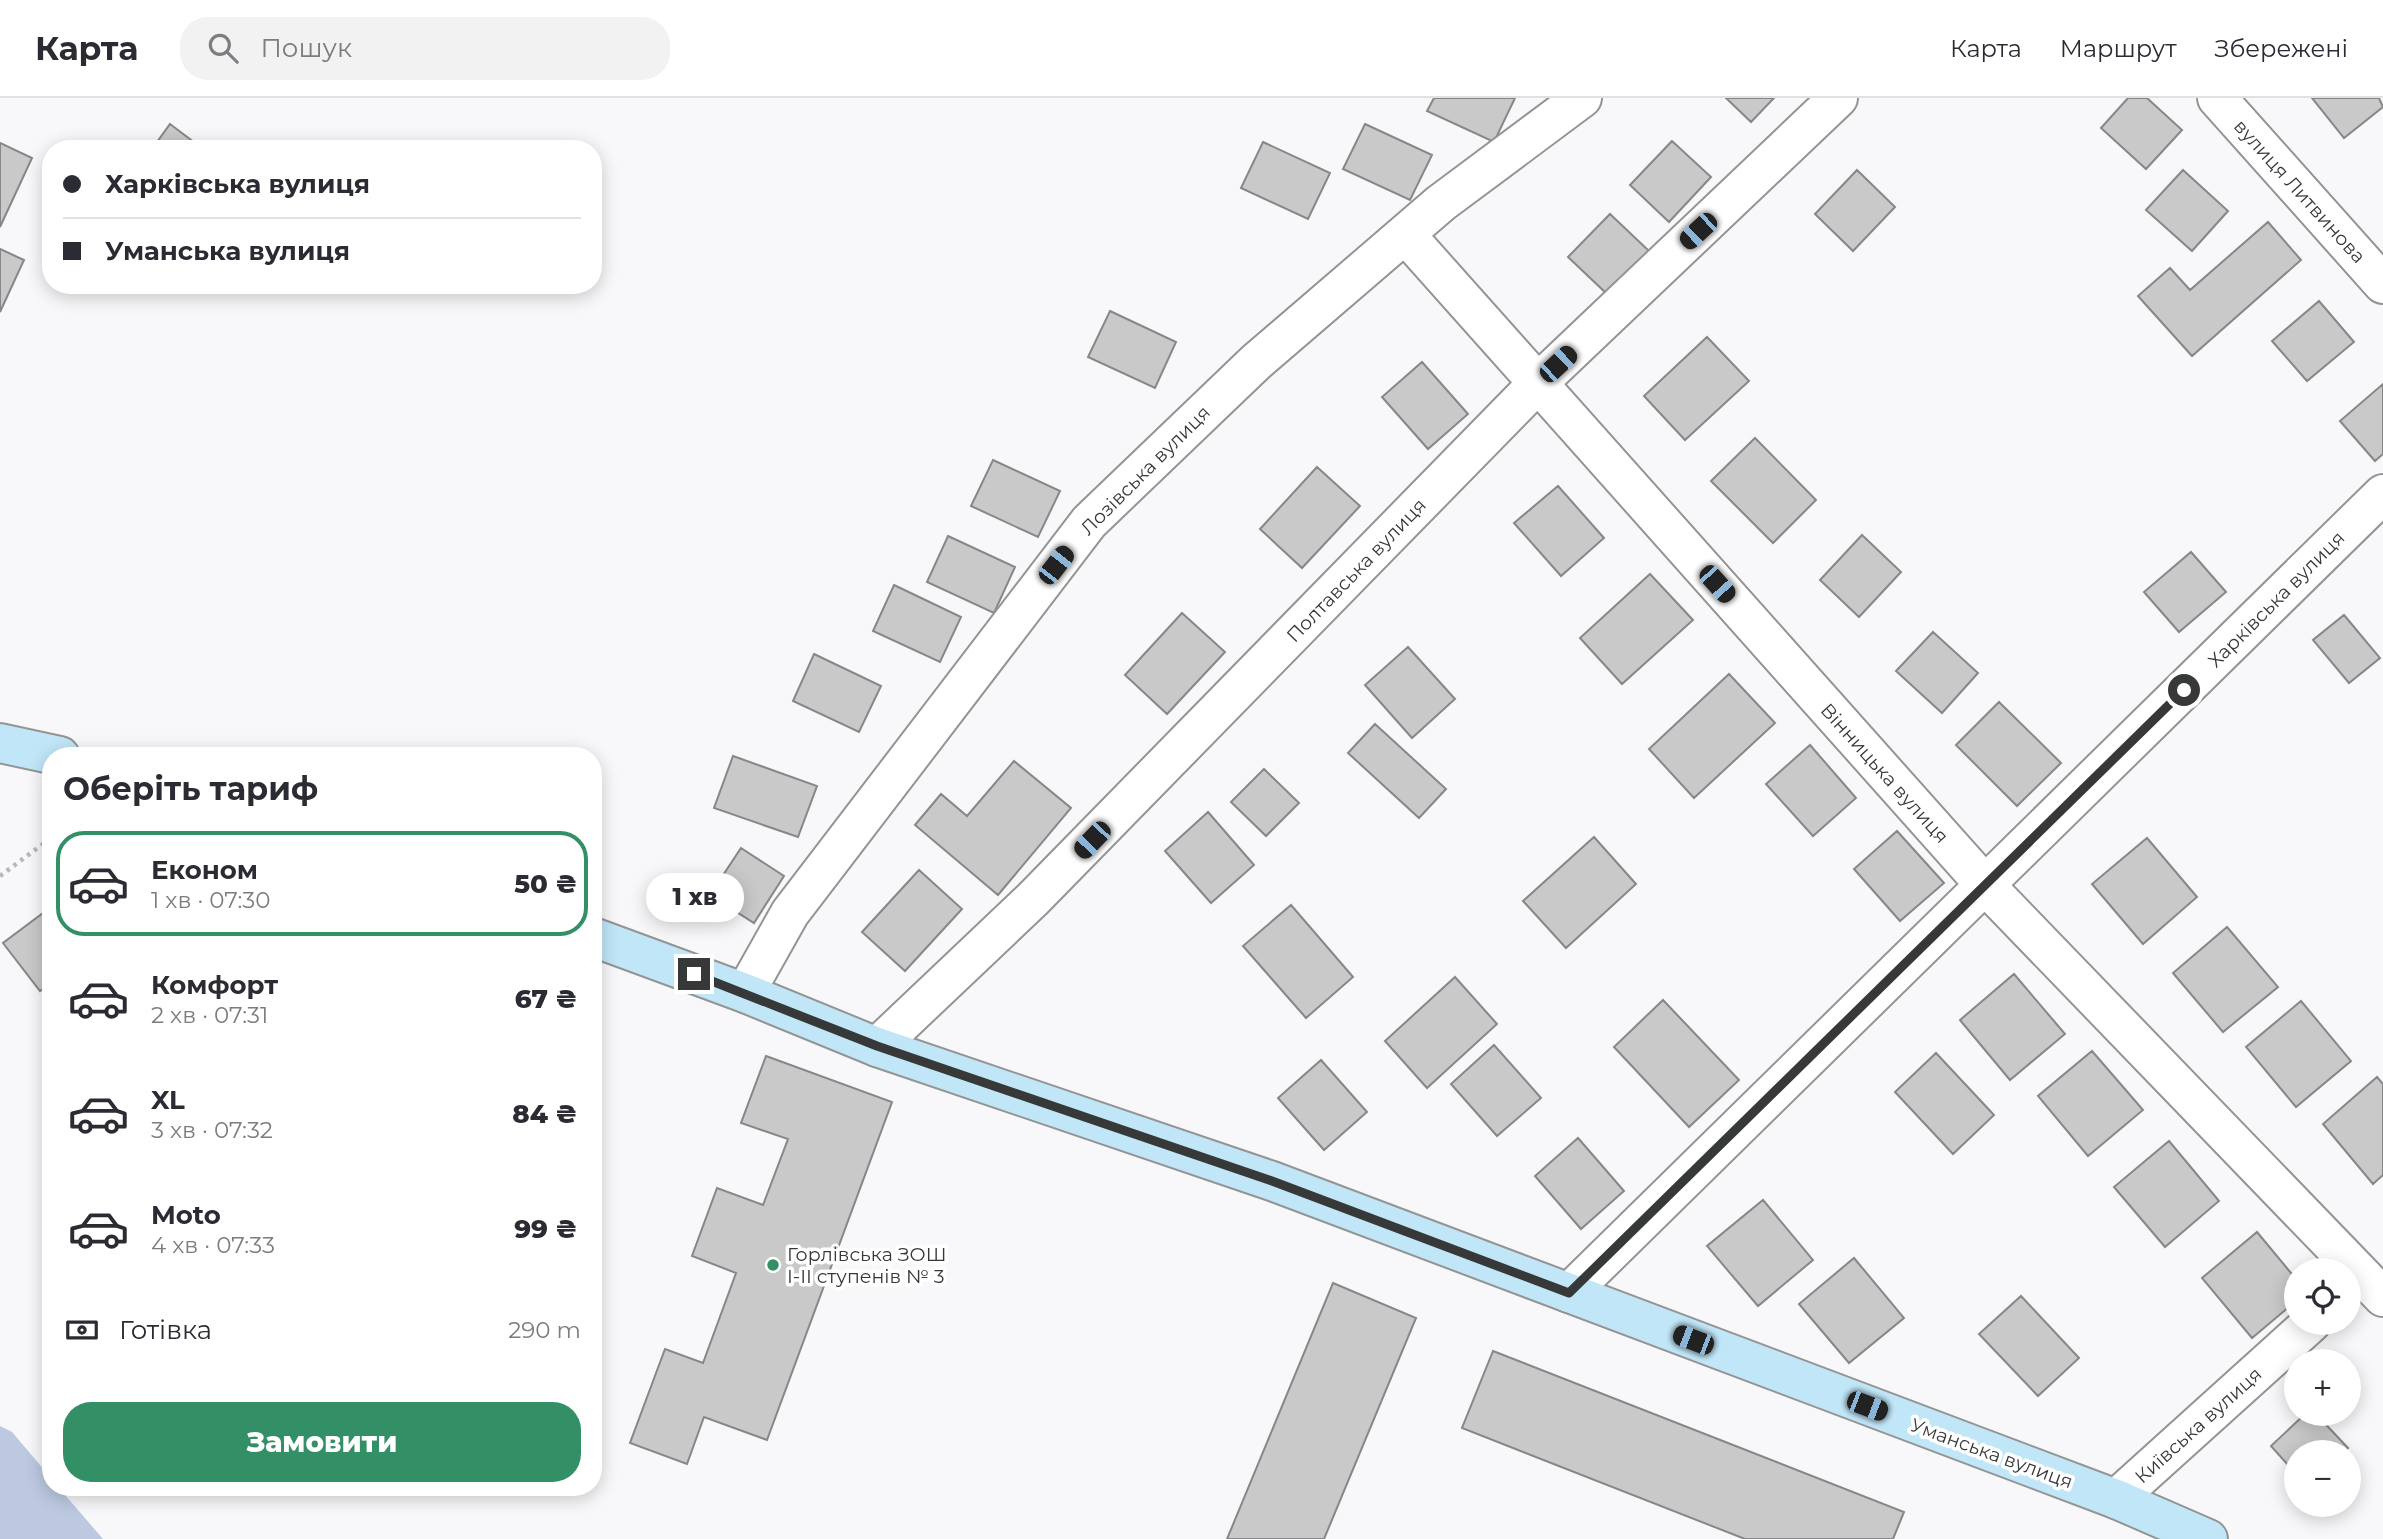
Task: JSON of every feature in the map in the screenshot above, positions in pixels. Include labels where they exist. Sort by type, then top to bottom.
[{"type":"street","name":"Лозівська вулиця","points":[[745,993],[790,913],[1089,522],[1256,362],[1441,203],[1582,98]]},
{"type":"street","name":"Полтавська вулиця","points":[[877,1046],[1034,899],[1538,383],[1838,98]]},
{"type":"street","name":"вулиця Литвинова","points":[[2217,98],[2383,284]]},
{"type":"street","name":"Вінницька вулиця","points":[[1405,234],[1986,886],[2369,1279]]},
{"type":"street","name":"Харківська вулиця","points":[[1569,1293],[2383,494]]},
{"type":"street","points":[[0,743],[42,752]]},
{"type":"street","name":"Уманська вулиця","points":[[602,940],[745,993],[877,1046],[1272,1181],[2116,1499],[2208,1539]]},
{"type":"street","name":"Київська вулиця","points":[[2116,1499],[2298,1335]]},
{"type":"path","points":[[0,876],[42,845]]},
{"type":"shaded area","points":[[0,1426],[12,1432],[42,1467],[42,1496],[66,1496],[103,1539],[0,1539]]},
{"type":"building","points":[[1434,98],[1515,98],[1494,142],[1427,111]]},
{"type":"building","points":[[1726,98],[1774,98],[1751,122]]},
{"type":"building","points":[[2128,98],[2147,98],[2182,130],[2146,169],[2101,128]]},
{"type":"building","points":[[2312,98],[2379,98],[2383,107],[2344,138]]},
{"type":"building","points":[[170,124],[191,140],[158,140]]},
{"type":"building","points":[[1365,124],[1432,155],[1410,200],[1343,169]]},
{"type":"building","points":[[1672,141],[1711,177],[1669,222],[1630,185]]},
{"type":"building","points":[[1263,142],[1330,173],[1308,219],[1241,188]]},
{"type":"building","points":[[0,143],[32,158],[0,227]]},
{"type":"building","points":[[1857,170],[1895,207],[1853,251],[1815,214]]},
{"type":"building","points":[[2183,170],[2228,211],[2192,251],[2146,210]]},
{"type":"building","points":[[1610,214],[1649,251],[1607,294],[1568,257]]},
{"type":"building","points":[[2268,222],[2301,260],[2192,356],[2138,296],[2170,268],[2190,290]]},
{"type":"building","points":[[0,249],[24,260],[0,312]]},
{"type":"building","points":[[2319,301],[2354,342],[2307,381],[2272,341]]},
{"type":"building","points":[[1110,311],[1176,342],[1155,388],[1088,357]]},
{"type":"building","points":[[1707,337],[1749,381],[1685,440],[1644,396]]},
{"type":"building","points":[[1422,362],[1468,414],[1428,449],[1382,397]]},
{"type":"building","points":[[2383,384],[2383,454],[2375,461],[2340,421]]},
{"type":"building","points":[[1755,438],[1816,500],[1773,543],[1711,481]]},
{"type":"building","points":[[993,460],[1060,491],[1038,537],[971,506]]},
{"type":"building","points":[[1317,467],[1360,506],[1302,568],[1260,529]]},
{"type":"building","points":[[1558,486],[1604,538],[1561,576],[1514,523]]},
{"type":"building","points":[[1862,535],[1901,572],[1859,617],[1820,580]]},
{"type":"building","points":[[948,536],[1015,567],[994,613],[927,582]]},
{"type":"building","points":[[2191,552],[2226,592],[2179,632],[2144,592]]},
{"type":"building","points":[[1650,574],[1693,620],[1622,684],[1580,638]]},
{"type":"building","points":[[894,585],[961,617],[940,662],[873,631]]},
{"type":"building","points":[[1182,613],[1225,652],[1167,714],[1125,675]]},
{"type":"building","points":[[2344,615],[2380,658],[2349,683],[2313,640]]},
{"type":"building","points":[[1933,632],[1978,673],[1942,713],[1896,671]]},
{"type":"building","points":[[1408,647],[1455,699],[1412,738],[1365,685]]},
{"type":"building","points":[[814,654],[881,686],[859,732],[793,701]]},
{"type":"building","points":[[1729,674],[1775,723],[1694,798],[1649,749]]},
{"type":"building","points":[[1999,702],[2061,763],[2017,806],[1956,745]]},
{"type":"building","points":[[1375,724],[1446,789],[1419,818],[1348,753]]},
{"type":"building","points":[[1810,745],[1856,798],[1813,836],[1766,784]]},
{"type":"building","points":[[733,756],[817,786],[798,837],[714,808]]},
{"type":"building","points":[[1014,761],[1071,808],[998,895],[915,825],[941,794],[967,816]]},
{"type":"building","points":[[1264,769],[1299,803],[1266,836],[1231,802]]},
{"type":"building","points":[[1208,812],[1254,865],[1211,903],[1165,851]]},
{"type":"building","points":[[1897,831],[1944,883],[1900,921],[1854,869]]},
{"type":"building","points":[[1594,837],[1636,884],[1566,948],[1523,901]]},
{"type":"building","points":[[2147,838],[2197,897],[2143,944],[2092,884]]},
{"type":"building","points":[[741,848],[784,876],[754,923],[710,895]]},
{"type":"building","points":[[919,870],[962,909],[905,971],[862,932]]},
{"type":"building","points":[[1291,905],[1353,977],[1306,1018],[1243,946]]},
{"type":"building","points":[[42,914],[42,990],[40,991],[3,943]]},
{"type":"building","points":[[2227,927],[2278,987],[2223,1032],[2173,973]]},
{"type":"building","points":[[2014,974],[2065,1034],[2010,1080],[1960,1020]]},
{"type":"building","points":[[1455,977],[1497,1024],[1427,1088],[1385,1041]]},
{"type":"building","points":[[1663,1000],[1739,1080],[1689,1127],[1614,1047]]},
{"type":"building","points":[[2301,1001],[2351,1061],[2296,1107],[2246,1047]]},
{"type":"building","points":[[1494,1045],[1541,1098],[1497,1136],[1451,1084]]},
{"type":"building","points":[[2092,1051],[2143,1110],[2088,1156],[2038,1096]]},
{"type":"building","points":[[1936,1053],[1994,1115],[1953,1154],[1895,1092]]},
{"type":"building","name":"Горлівська ЗОШ І-ІІ ступенів № 3","points":[[766,1056],[892,1102],[767,1440],[704,1417],[687,1464],[630,1443],[665,1349],[703,1363],[736,1273],[692,1256],[717,1188],[763,1205],[788,1139],[741,1123]]},
{"type":"building","points":[[1321,1060],[1367,1112],[1324,1150],[1278,1098]]},
{"type":"building","points":[[2377,1077],[2383,1084],[2383,1175],[2373,1184],[2323,1124]]},
{"type":"building","points":[[1578,1138],[1624,1191],[1581,1229],[1535,1176]]},
{"type":"building","points":[[2169,1141],[2219,1201],[2165,1247],[2114,1187]]},
{"type":"building","points":[[1763,1200],[1813,1260],[1758,1306],[1707,1246]]},
{"type":"building","points":[[2257,1232],[2284,1265],[2284,1311],[2252,1338],[2202,1278]]},
{"type":"building","points":[[1854,1258],[1904,1318],[1849,1363],[1799,1304]]},
{"type":"building","points":[[1333,1283],[1416,1318],[1324,1539],[1227,1539]]},
{"type":"building","points":[[2021,1296],[2079,1358],[2038,1396],[1979,1334]]},
{"type":"building","points":[[1493,1351],[1904,1512],[1893,1539],[1745,1539],[1462,1428]]},
{"type":"building","points":[[2292,1426],[2327,1426],[2340,1440],[2284,1440],[2284,1461],[2271,1446]]},
{"type":"place","name":"Горлівська ЗОШ І-ІІ ступенів № 3","points":[[773,1265]]},
{"type":"route","points":[[694,974],[877,1046],[1272,1181],[1569,1293],[2184,690]]}]
